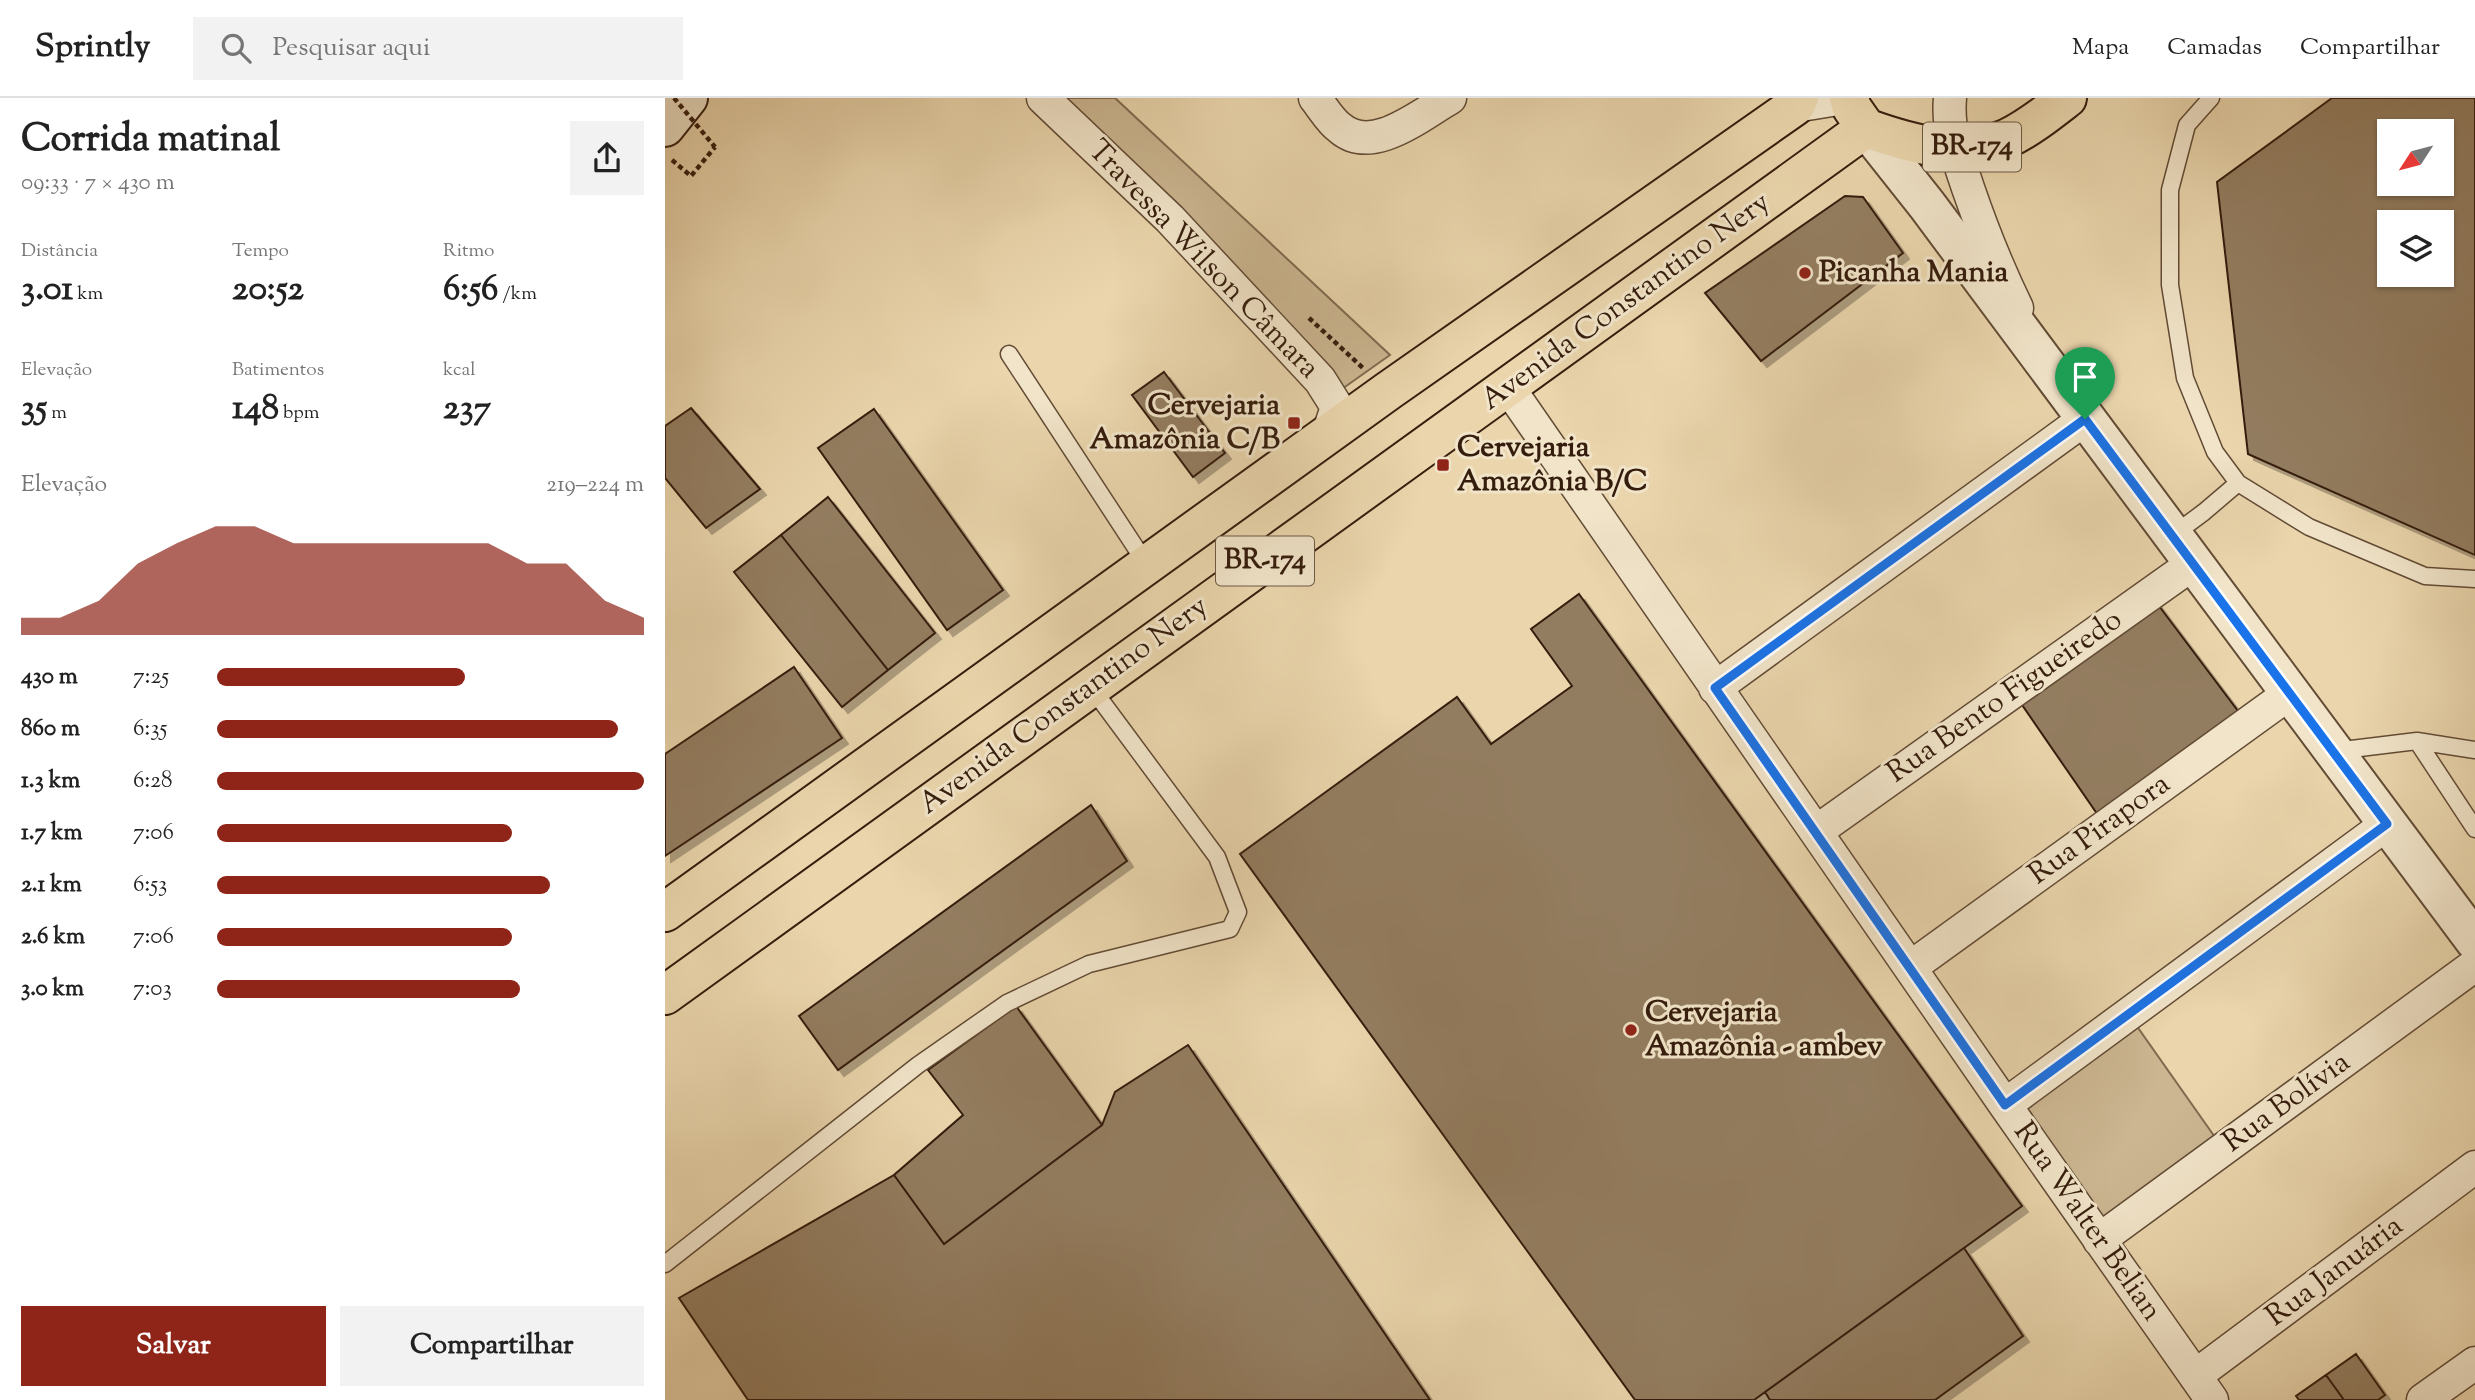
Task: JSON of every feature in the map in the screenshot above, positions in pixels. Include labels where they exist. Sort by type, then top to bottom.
[{"type":"highway","name":"BR-174","points":[[1858,113],[1910,144],[1980,147],[2009,138],[2067,98]]},
{"type":"highway","name":"Avenida Constantino Nery","points":[[665,912],[1328,434],[1800,101]]},
{"type":"highway","name":"Avenida Constantino Nery","points":[[665,995],[1509,387],[1858,113]]},
{"type":"street","points":[[665,127],[688,98]]},
{"type":"street","name":"Travessa Wilson Câmara","points":[[1044,98],[1170,219],[1320,380],[1337,407],[1328,434]]},
{"type":"street","points":[[1315,98],[1340,129],[1359,138],[1381,137],[1450,98]]},
{"type":"street","points":[[1800,101],[1844,98]]},
{"type":"street","points":[[1950,98],[1950,124],[1954,147],[1982,229],[2006,286],[2047,368]]},
{"type":"street","points":[[1858,113],[2475,941]]},
{"type":"street","name":"Rua Walter Belian","points":[[1509,387],[1715,688],[2204,1388]]},
{"type":"street","points":[[1715,688],[2085,419]]},
{"type":"street","name":"Rua Bento Figueiredo","points":[[1817,831],[2183,549]]},
{"type":"street","name":"Rua Pirapora","points":[[1911,967],[2290,694]]},
{"type":"street","points":[[2005,1105],[2387,824]]},
{"type":"street","name":"Rua Bolívia","points":[[2099,1240],[2475,965]]},
{"type":"street","name":"Rua Januária","points":[[2204,1388],[2475,1167]]},
{"type":"street","points":[[2423,1400],[2475,1363]]},
{"type":"lane","points":[[2211,98],[2187,125],[2170,190],[2170,285],[2185,378],[2215,452],[2238,483],[2309,527],[2425,576],[2475,579]]},
{"type":"lane","points":[[1009,355],[1147,565]]},
{"type":"lane","points":[[2183,549],[2204,512],[2238,483]]},
{"type":"lane","points":[[665,1264],[918,1065],[1007,1003],[1089,964],[1230,929],[1238,912],[1217,857],[1091,687]]},
{"type":"lane","points":[[2332,751],[2417,741],[2475,750]]},
{"type":"lane","points":[[2417,741],[2475,829]]},
{"type":"path","points":[[665,153],[691,176],[715,147],[674,98]]},
{"type":"shaded area","points":[[1056,98],[1115,98],[1390,355],[1342,389]]},
{"type":"shaded area","points":[[2129,1015],[2224,1150],[2092,1248],[1999,1117]]},
{"type":"building","points":[[2332,98],[2475,98],[2475,555],[2248,454],[2217,182]]},
{"type":"building","name":"Picanha Mania","points":[[1845,196],[1863,197],[1903,253],[1761,361],[1705,293]]},
{"type":"building","points":[[1164,372],[1225,453],[1193,477],[1132,395]]},
{"type":"building","points":[[691,408],[760,489],[706,528],[665,478],[665,426]]},
{"type":"building","points":[[874,409],[1003,590],[947,630],[818,448]]},
{"type":"building","points":[[828,497],[935,633],[888,670],[781,535]]},
{"type":"building","points":[[781,535],[888,670],[842,707],[734,572]]},
{"type":"building","name":"Cervejaria Amazônia - ambev","points":[[1579,594],[2022,1206],[1754,1400],[1635,1400],[1240,854],[1457,697],[1491,744],[1572,686],[1531,629]]},
{"type":"building","points":[[2156,602],[2238,711],[2100,818],[2020,702]]},
{"type":"building","points":[[794,667],[842,738],[665,856],[665,754]]},
{"type":"building","points":[[1091,805],[1127,861],[838,1070],[799,1016]]},
{"type":"building","points":[[1016,1006],[1102,1125],[944,1244],[894,1175],[963,1115],[928,1070]]},
{"type":"building","points":[[1188,1045],[1430,1400],[748,1400],[679,1298],[894,1175],[944,1244],[1102,1125],[1115,1092]]},
{"type":"building","points":[[1964,1248],[2023,1336],[1935,1400],[1770,1400],[1765,1392]]},
{"type":"building","points":[[2356,1354],[2385,1395],[2378,1400],[2344,1400],[2326,1375]]},
{"type":"building","points":[[2326,1375],[2344,1400],[2299,1400],[2296,1396]]},
{"type":"place","name":"Picanha Mania","points":[[1805,273]]},
{"type":"place","name":"Cervejaria Amazônia C/B","points":[[1294,423]]},
{"type":"place","name":"Cervejaria Amazônia B/C","points":[[1443,465]]},
{"type":"place","name":"Cervejaria Amazônia - ambev","points":[[1631,1030]]},
{"type":"route","points":[[2085,419],[2387,824],[2005,1105],[1715,688],[2085,419]]}]
